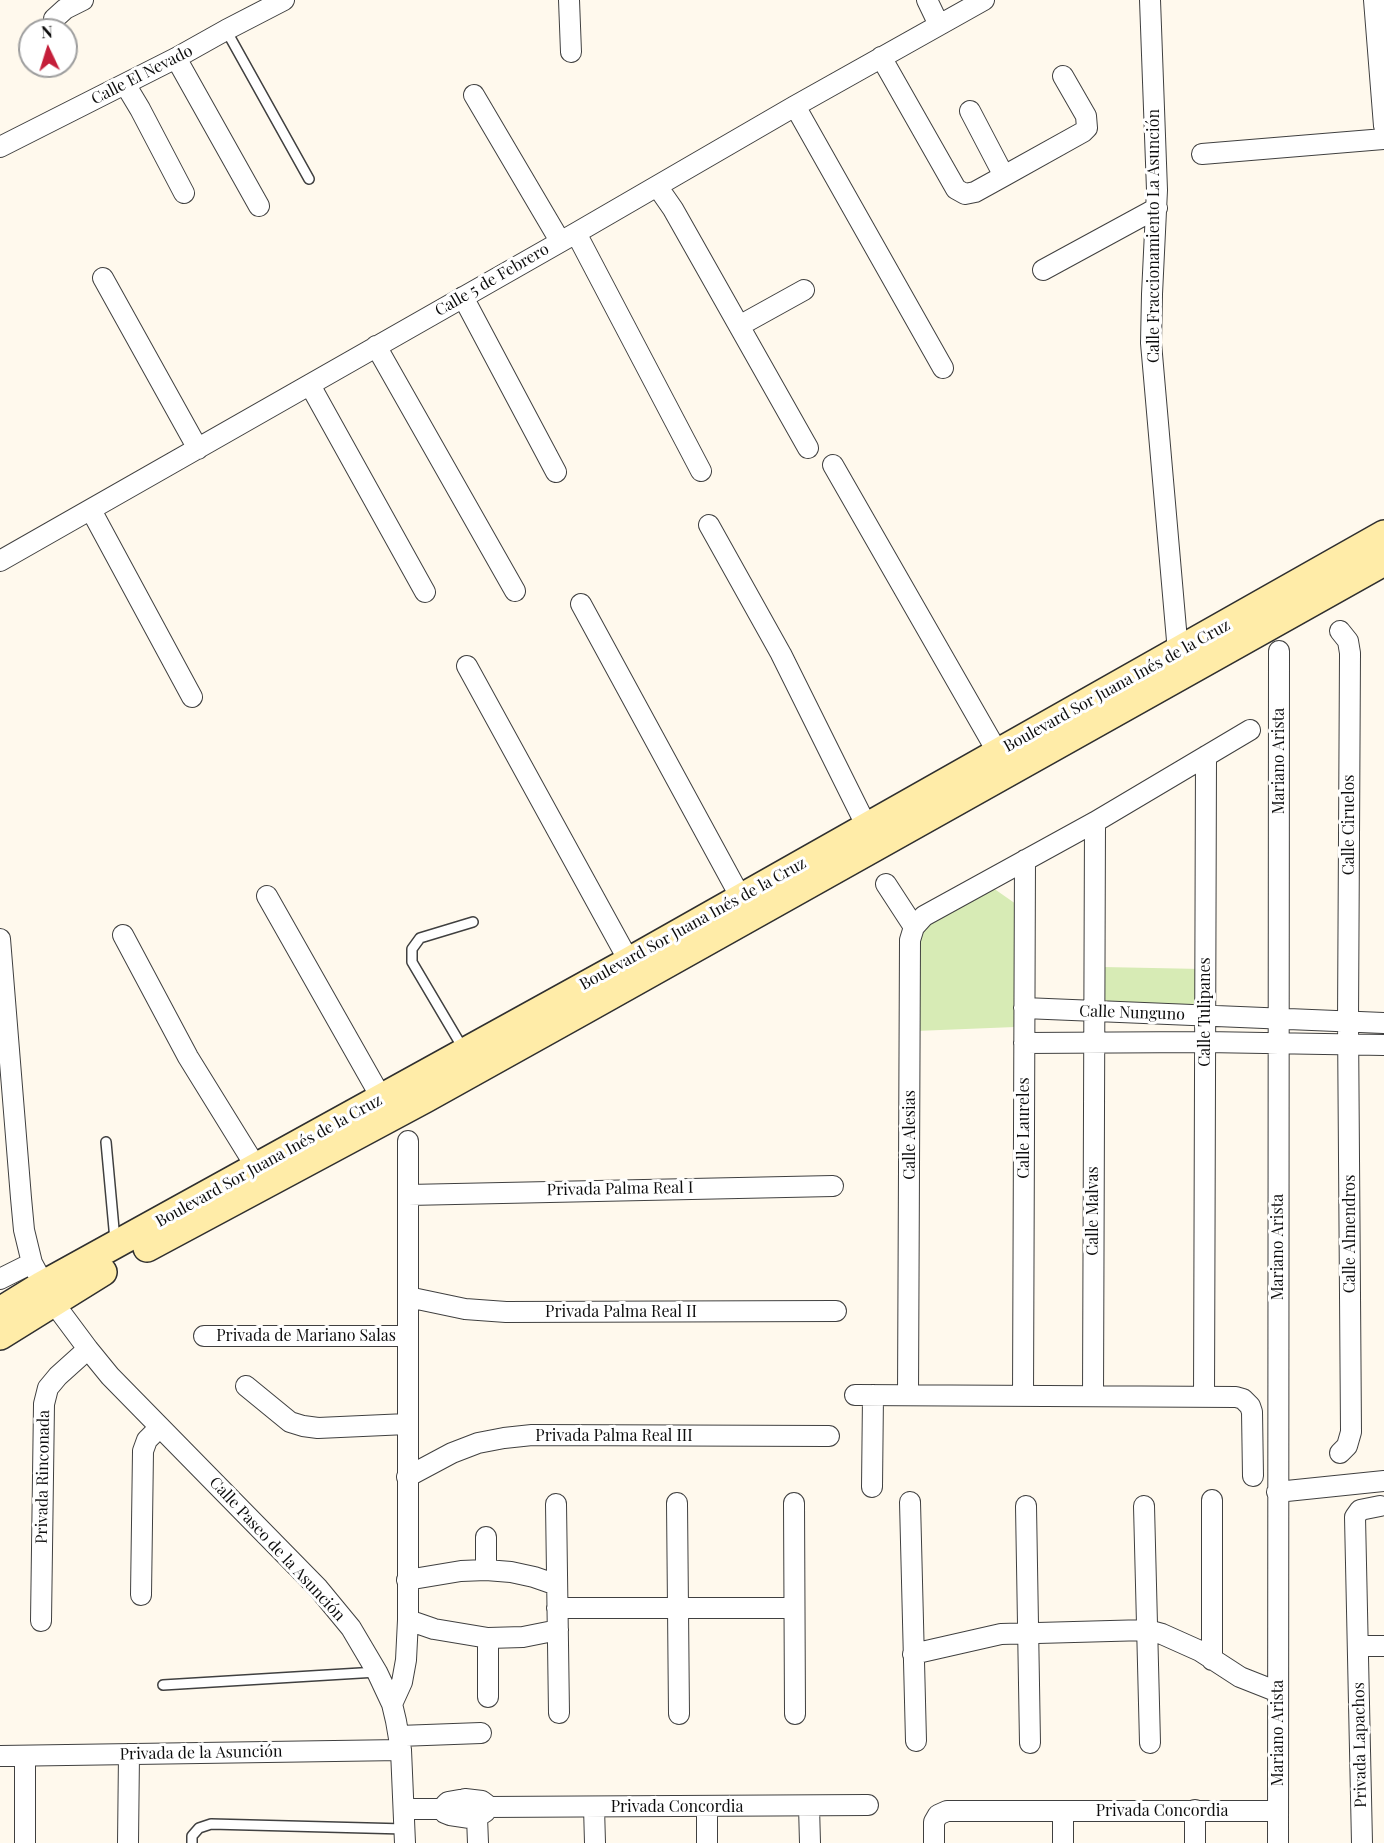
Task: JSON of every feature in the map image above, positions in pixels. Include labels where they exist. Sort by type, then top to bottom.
[{"type":"main road","name":"Boulevard Sor Juana Inés de la Cruz","points":[[0,1311],[42,1283],[382,1099],[1384,534]]},
{"type":"main road","name":"Boulevard Sor Juana Inés de la Cruz","points":[[0,1336],[42,1283],[92,1278],[301,1167],[565,1022],[1384,562]]},
{"type":"street","points":[[55,18],[65,9],[83,0]]},
{"type":"street","name":"Calle El Nevado","points":[[0,147],[176,58],[284,0]]},
{"type":"street","points":[[569,0],[571,52]]},
{"type":"street","points":[[927,0],[939,25]]},
{"type":"street","name":"Calle 5 de Febrero","points":[[0,561],[795,105],[984,0]]},
{"type":"street","name":"Calle Fraccionamiento La Asunción","points":[[1150,0],[1157,158],[1151,343],[1178,652]]},
{"type":"street","points":[[1374,0],[1384,124]]},
{"type":"street","points":[[881,57],[956,189],[965,194],[975,192],[1087,128],[1086,116],[1063,76]]},
{"type":"street","points":[[176,58],[260,206]]},
{"type":"street","points":[[125,84],[184,193]]},
{"type":"street","points":[[474,95],[568,237],[701,471]]},
{"type":"street","points":[[795,105],[943,368]]},
{"type":"street","points":[[970,111],[1004,176]]},
{"type":"street","points":[[1202,154],[1384,139]]},
{"type":"street","points":[[657,186],[673,209],[808,448]]},
{"type":"street","points":[[1043,270],[1157,208]]},
{"type":"street","points":[[103,278],[198,449]]},
{"type":"street","points":[[740,326],[804,290]]},
{"type":"street","points":[[463,297],[556,472]]},
{"type":"street","points":[[376,346],[515,591]]},
{"type":"street","points":[[310,385],[425,592]]},
{"type":"street","points":[[833,465],[998,753]]},
{"type":"street","points":[[91,510],[192,697]]},
{"type":"street","points":[[709,525],[781,654],[866,825]]},
{"type":"street","points":[[580,604],[741,898]]},
{"type":"street","name":"Calle Ciruelos","points":[[1340,631],[1348,641],[1350,653],[1348,1022]]},
{"type":"street","name":"Mariano Arista","points":[[1278,1843],[1279,651]]},
{"type":"street","points":[[467,666],[629,961]]},
{"type":"street","points":[[886,884],[914,927],[924,916],[1095,822],[1250,730]]},
{"type":"street","name":"Calle Tulipanes","points":[[1204,1397],[1206,756]]},
{"type":"street","points":[[1094,1027],[1095,822]]},
{"type":"street","name":"Calle Laureles","points":[[1023,1396],[1025,860]]},
{"type":"street","points":[[267,896],[382,1099]]},
{"type":"street","name":"Calle Alesias","points":[[908,1395],[910,940],[914,927]]},
{"type":"street","points":[[123,935],[188,1057],[256,1167]]},
{"type":"street","name":"Calle Paseo de la Asunción","points":[[0,939],[24,1230],[42,1283],[88,1349],[160,1427],[318,1588],[351,1628],[377,1672],[392,1704],[400,1743],[405,1836]]},
{"type":"street","name":"Calle Nunguno","points":[[1024,1008],[1094,1027],[1205,1042],[1384,1045]]},
{"type":"street","name":"Calle Nunguno","points":[[1024,1042],[1094,1027],[1205,1016],[1384,1023]]},
{"type":"street","name":"Calle Almendros","points":[[1344,1450],[1351,1432],[1348,1022]]},
{"type":"street","name":"Calle Malvas","points":[[1093,1396],[1094,1027]]},
{"type":"street","points":[[392,1704],[402,1682],[406,1660],[408,1620],[408,1141]]},
{"type":"street","name":"Privada Palma Real I","points":[[408,1195],[833,1186]]},
{"type":"street","points":[[0,1279],[42,1283]]},
{"type":"street","name":"Privada Palma Real II","points":[[408,1297],[465,1309],[506,1312],[836,1311]]},
{"type":"street","name":"Privada de Mariano Salas","points":[[204,1336],[408,1336]]},
{"type":"street","name":"Privada Rinconada","points":[[41,1621],[44,1404],[48,1388],[88,1349]]},
{"type":"street","points":[[246,1386],[290,1422],[303,1426],[318,1428],[407,1424]]},
{"type":"street","points":[[872,1487],[864,1395],[1236,1397],[1243,1399],[1252,1412],[1252,1476]]},
{"type":"street","points":[[141,1595],[143,1451],[147,1440],[160,1427]]},
{"type":"street","name":"Privada Palma Real III","points":[[407,1477],[452,1453],[478,1443],[532,1435],[829,1436]]},
{"type":"street","points":[[1277,1492],[1384,1481]]},
{"type":"street","points":[[1208,1654],[1212,1500]]},
{"type":"street","points":[[910,1502],[916,1742]]},
{"type":"street","points":[[677,1503],[679,1714]]},
{"type":"street","points":[[794,1503],[795,1714]]},
{"type":"street","points":[[556,1504],[559,1713]]},
{"type":"street","points":[[1026,1506],[1030,1743]]},
{"type":"street","points":[[1144,1506],[1150,1743]]},
{"type":"street","name":"Privada Lapachos","points":[[1362,1843],[1355,1517],[1360,1510],[1380,1506]]},
{"type":"street","points":[[486,1537],[486,1570]]},
{"type":"street","points":[[408,1580],[461,1571],[486,1570],[511,1572],[557,1585]]},
{"type":"street","points":[[557,1608],[794,1608]]},
{"type":"street","points":[[408,1620],[434,1629],[488,1638],[523,1637],[558,1630]]},
{"type":"street","points":[[913,1654],[1001,1634],[1147,1630],[1162,1634],[1278,1686]]},
{"type":"street","points":[[488,1638],[488,1696]]},
{"type":"street","points":[[1358,1646],[1384,1646]]},
{"type":"street","name":"Privada de la Asunción","points":[[0,1756],[129,1754],[400,1743],[481,1733]]},
{"type":"street","points":[[128,1843],[129,1754]]},
{"type":"street","points":[[24,1843],[25,1756]]},
{"type":"street","name":"Privada Concordia","points":[[404,1809],[444,1809],[450,1815],[594,1807],[868,1805]]},
{"type":"street","points":[[707,1806],[707,1843]]},
{"type":"street","points":[[809,1806],[810,1843]]},
{"type":"street","points":[[594,1807],[594,1843]]},
{"type":"street","points":[[1195,1810],[1195,1843]]},
{"type":"street","name":"Privada Concordia","points":[[934,1843],[934,1822],[938,1815],[947,1811],[1278,1811]]},
{"type":"street","points":[[478,1843],[482,1812]]},
{"type":"street","points":[[1063,1812],[1063,1843]]},
{"type":"lane","points":[[226,30],[309,179]]},
{"type":"lane","points":[[465,1052],[412,962],[412,949],[420,938],[473,922]]},
{"type":"lane","points":[[106,1142],[115,1245]]},
{"type":"lane","points":[[164,1685],[377,1672]]},
{"type":"lane","points":[[192,1843],[192,1836],[199,1828],[211,1824],[405,1836]]},
{"type":"green space","points":[[993,888],[1016,904],[1015,1027],[916,1031],[916,932]]},
{"type":"green space","points":[[1103,967],[1202,969],[1201,1011],[1102,1009]]}]
